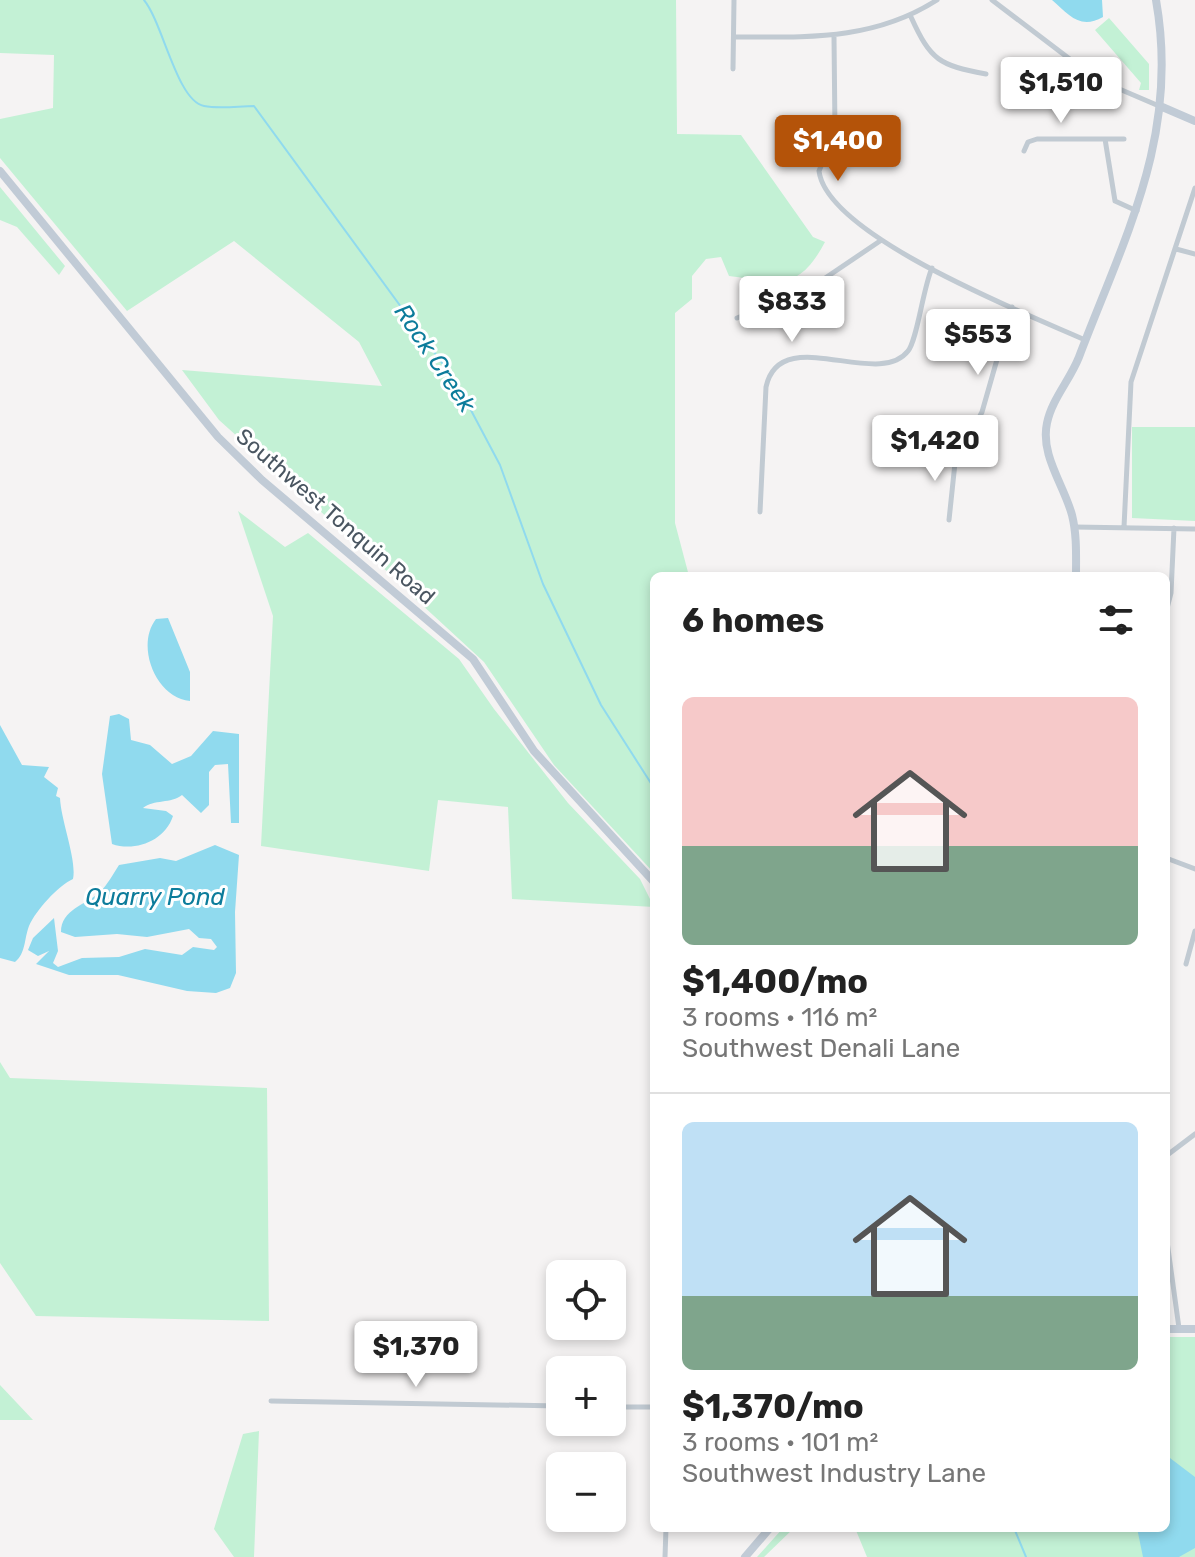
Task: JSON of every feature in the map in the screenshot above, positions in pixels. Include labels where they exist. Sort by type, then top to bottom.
[{"type":"main road","points":[[1076,572],[1075,527],[1048,452],[1045,432],[1050,411],[1085,340],[1138,212],[1154,152],[1160,106],[1161,48],[1156,0]]},
{"type":"main road","points":[[1160,106],[1195,121]]},
{"type":"main road","name":"Southwest Tonquin Road","points":[[0,171],[227,447],[473,659],[546,765],[650,878]]},
{"type":"main road","points":[[1170,1329],[1195,1329]]},
{"type":"main road","points":[[745,1557],[767,1532]]},
{"type":"street","points":[[733,69],[734,0]]},
{"type":"street","points":[[734,37],[834,37],[873,30],[911,17],[937,0]]},
{"type":"street","points":[[992,0],[1096,79],[1160,106]]},
{"type":"street","points":[[911,17],[934,58],[949,67],[986,74]]},
{"type":"street","points":[[834,37],[835,132],[819,176],[827,194],[880,241],[1085,340]]},
{"type":"street","points":[[1024,151],[1028,142],[1037,139],[1124,139]]},
{"type":"street","points":[[1105,139],[1115,201],[1138,212]]},
{"type":"street","points":[[1124,527],[1131,382],[1195,188]]},
{"type":"street","points":[[737,318],[809,289],[880,241]]},
{"type":"street","points":[[1176,249],[1195,254]]},
{"type":"street","points":[[760,512],[766,387],[770,373],[789,359],[885,363],[902,357],[913,342],[920,299],[932,268]]},
{"type":"street","points":[[949,520],[955,463],[982,412],[1012,307]]},
{"type":"street","points":[[1075,527],[1195,529]]},
{"type":"street","points":[[1170,597],[1174,528]]},
{"type":"street","points":[[1170,860],[1195,869]]},
{"type":"street","points":[[1186,964],[1195,931]]},
{"type":"street","points":[[1170,1153],[1195,1134]]},
{"type":"street","points":[[1170,1263],[1179,1329]]},
{"type":"street","points":[[271,1401],[546,1406]]},
{"type":"street","points":[[626,1407],[650,1407]]},
{"type":"street","points":[[665,1557],[666,1532]]},
{"type":"green space","points":[[0,0],[676,0],[677,134],[741,135],[813,237],[825,242],[806,270],[785,280],[729,276],[721,257],[706,259],[692,276],[692,299],[675,313],[675,523],[688,572],[650,572],[650,869],[554,765],[484,662],[408,592],[397,568],[390,574],[219,420],[182,370],[382,386],[359,342],[234,241],[127,311],[0,158],[0,119],[53,108],[54,55],[0,53]]},
{"type":"green space","points":[[1109,18],[1149,64],[1149,90],[1139,90],[1141,83],[1095,30]]},
{"type":"green space","points":[[0,187],[65,266],[59,275],[17,227],[0,220]]},
{"type":"green space","points":[[1132,427],[1195,427],[1195,521],[1132,518]]},
{"type":"green space","points":[[238,511],[285,547],[308,533],[459,659],[568,803],[640,879],[650,899],[650,907],[512,899],[508,807],[438,800],[429,871],[261,846],[273,616]]},
{"type":"green space","points":[[0,1062],[10,1078],[267,1088],[269,1321],[36,1316],[0,1263]]},
{"type":"green space","points":[[1170,1337],[1195,1337],[1195,1557],[867,1557],[857,1532],[1170,1532]]},
{"type":"green space","points":[[0,1385],[33,1420],[0,1420]]},
{"type":"green space","points":[[259,1431],[254,1557],[234,1557],[214,1529],[243,1434]]},
{"type":"green space","points":[[779,1532],[790,1532],[764,1557],[757,1557]]},
{"type":"water","points":[[1052,0],[1102,0],[1103,17],[1088,22],[1075,19]]},
{"type":"water","points":[[168,618],[190,672],[190,701],[167,691],[152,669],[148,643],[150,630],[156,619]]},
{"type":"water","points":[[119,714],[129,719],[131,740],[150,745],[172,764],[191,756],[213,731],[239,734],[239,823],[231,823],[228,764],[215,765],[209,772],[209,805],[201,813],[182,795],[173,800],[152,803],[143,808],[166,811],[173,816],[163,832],[139,845],[112,844],[102,774],[110,716]]},
{"type":"water","points":[[0,725],[22,765],[49,767],[44,777],[58,788],[56,796],[60,798],[74,871],[73,879],[54,893],[32,920],[23,950],[15,962],[0,958]]},
{"type":"water","name":"Quarry Pond","points":[[215,845],[239,855],[235,912],[236,973],[230,988],[216,993],[187,991],[118,975],[69,975],[36,964],[49,951],[38,956],[28,950],[33,938],[54,918],[58,951],[53,963],[58,967],[82,958],[119,957],[145,949],[182,955],[193,947],[214,950],[217,947],[211,939],[199,938],[189,929],[147,937],[117,934],[75,937],[61,932],[65,918],[100,892],[119,865],[160,858],[176,861]]},
{"type":"water","points":[[1170,1458],[1195,1477],[1195,1548],[1179,1557],[1143,1557],[1138,1532],[1170,1532]]},
{"type":"waterway","name":"Rock Creek","points":[[144,0],[178,76],[194,101],[204,106],[254,106],[456,382],[500,465],[543,584],[601,705],[650,782]]},
{"type":"waterway","name":"Rock Creek","points":[[1016,1532],[1026,1557]]}]
